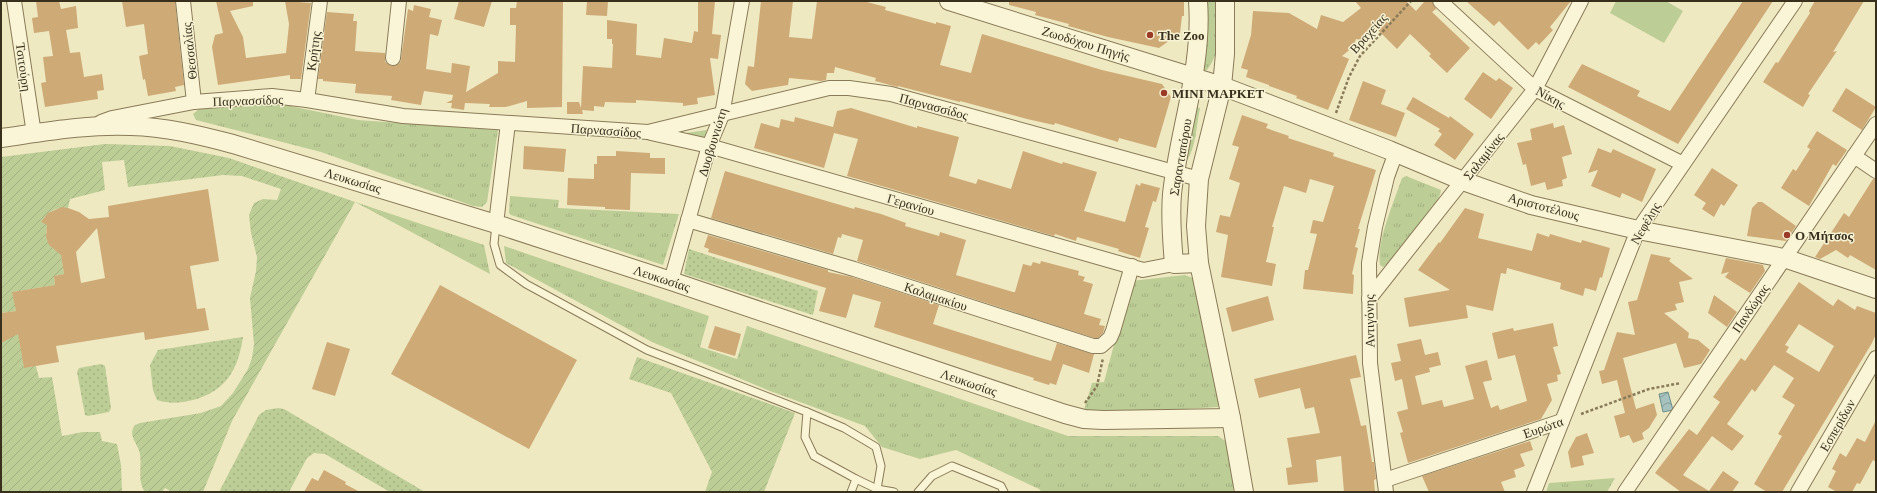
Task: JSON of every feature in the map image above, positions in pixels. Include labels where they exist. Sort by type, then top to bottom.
[{"type":"street","name":"Τσιτούρη","points":[[14,1],[34,134]]},
{"type":"street","name":"Θεσσαλίας","points":[[183,1],[194,102]]},
{"type":"street","name":"Κρήτης","points":[[307,100],[320,1]]},
{"type":"street","points":[[393,58],[399,1]]},
{"type":"street","name":"Δυοβουνιώτη","points":[[671,281],[709,146],[722,115],[742,1]]},
{"type":"street","name":"Ζωοδόχου Πηγής","points":[[949,1],[1194,76],[1222,86]]},
{"type":"street","name":"Σαρανταπόρου","points":[[1174,264],[1171,223],[1172,195],[1194,76],[1198,34],[1198,1]]},
{"type":"street","name":"Σαρανταπόρου","points":[[1224,1],[1225,54],[1222,86],[1199,179],[1196,226],[1199,263],[1231,418],[1244,492]]},
{"type":"street","name":"Νίκης","points":[[1440,1],[1536,89],[1683,164]]},
{"type":"street","name":"Σαλαμίνας","points":[[1369,300],[1536,89],[1581,1]]},
{"type":"street","name":"Νεφέλης","points":[[1534,492],[1638,230],[1794,1]]},
{"type":"street","name":"Αριστοτέλους","points":[[1222,86],[1396,152],[1463,181],[1530,205],[1638,230],[1784,258],[1876,289]]},
{"type":"street","name":"Παρνασσίδος","points":[[1,138],[91,126],[112,118],[194,102],[272,96],[307,100],[391,114],[648,132],[829,88],[849,88],[891,94],[1199,179]]},
{"type":"street","points":[[496,224],[508,123]]},
{"type":"street","name":"Πανδώρας","points":[[1624,492],[1876,124]]},
{"type":"street","name":"Λευκωσίας","points":[[91,126],[158,128],[197,134],[233,144],[496,224],[1074,416],[1103,420],[1231,418]]},
{"type":"street","name":"Γερανίου","points":[[648,132],[709,146],[1143,270],[1174,264]]},
{"type":"street","name":"Αντιγόνης","points":[[1385,486],[1370,363],[1369,264],[1374,227],[1387,177],[1396,152]]},
{"type":"street","points":[[1854,156],[1876,171]]},
{"type":"street","name":"Καλαμακίου","points":[[688,220],[854,270],[1093,346],[1101,346]]},
{"type":"street","points":[[1174,264],[1199,263]]},
{"type":"street","points":[[1101,346],[1110,338],[1113,331],[1132,266]]},
{"type":"street","name":"Εσπερίδων","points":[[1798,492],[1876,358]]},
{"type":"street","name":"Ευρώτα","points":[[1385,486],[1562,420]]},
{"type":"lane","points":[[496,224],[494,244],[500,265],[526,284],[646,350],[807,412],[844,428],[876,447],[880,466],[877,489]]},
{"type":"lane","points":[[807,412],[805,437],[814,456],[877,489],[894,492]]},
{"type":"lane","points":[[918,492],[932,476],[952,466],[1001,486],[1004,492]]},
{"type":"lane","points":[[851,492],[856,479]]},
{"type":"path","name":"Βραχείας","points":[[1331,128],[1354,66],[1360,56],[1411,1]]},
{"type":"path","points":[[1074,416],[1098,386],[1103,361],[1101,346]]},
{"type":"path","name":"Ευρώτα","points":[[1562,420],[1649,389],[1703,377]]},
{"type":"green space","points":[[1206,1],[1220,1],[1219,37],[1212,63],[1207,70],[1202,71]]},
{"type":"green space","points":[[1616,1],[1666,1],[1683,11],[1664,43],[1610,13]]},
{"type":"green space","points":[[285,105],[358,120],[498,130],[487,202],[482,207],[473,206],[321,152],[196,120],[193,114],[199,109]]},
{"type":"green space","points":[[1195,107],[1200,108],[1195,138],[1191,153],[1184,165]]},
{"type":"green space","points":[[707,130],[703,140],[679,134]]},
{"type":"green space","points":[[105,144],[170,146],[229,158],[355,202],[232,421],[203,492],[172,492],[165,488],[162,492],[145,492],[140,479],[140,454],[132,433],[133,429],[135,425],[140,423],[201,413],[221,406],[233,393],[248,369],[252,358],[254,344],[250,298],[256,271],[257,257],[251,233],[249,215],[254,203],[263,199],[277,200],[281,189],[242,176],[223,175],[128,187],[124,160],[102,162],[105,190],[70,199],[68,208],[60,208],[52,211],[46,215],[42,222],[48,225],[46,234],[50,246],[61,253],[64,274],[54,276],[55,285],[13,292],[16,311],[1,313],[1,157]]},
{"type":"green space","points":[[1406,176],[1441,190],[1439,197],[1427,216],[1383,267],[1380,265],[1379,256],[1383,234],[1402,178]]},
{"type":"green space","points":[[510,196],[559,200],[558,208],[679,214],[663,265],[511,215],[509,213]]},
{"type":"green space","points":[[355,202],[484,245],[490,274]]},
{"type":"green space","points":[[504,246],[709,316],[700,347],[737,359],[747,326],[1068,436],[1218,436],[1227,442],[1234,479],[1233,492],[1042,492],[1039,489],[956,450],[920,459],[882,447],[865,426],[770,391],[652,342],[506,263]]},
{"type":"green space","points":[[689,249],[818,291],[813,315],[684,274]]},
{"type":"green space","points":[[1185,275],[1195,279],[1221,397],[1218,407],[1097,414],[1084,410],[1092,383],[1104,382],[1131,281]]},
{"type":"green space","points":[[18,330],[24,367],[36,366],[39,378],[52,377],[62,436],[83,432],[100,432],[102,441],[117,444],[121,465],[122,492],[1,492],[1,340],[5,341]]},
{"type":"green space","points":[[243,337],[238,360],[234,369],[222,385],[214,391],[204,396],[184,402],[171,403],[157,400],[153,390],[150,365],[158,350]]},
{"type":"green space","points":[[637,357],[795,413],[764,492],[705,492],[712,472],[671,393],[629,379]]},
{"type":"green space","points":[[101,364],[105,366],[111,408],[109,412],[88,416],[85,415],[77,372],[79,368]]},
{"type":"green space","points":[[278,408],[284,409],[425,492],[390,492],[325,454],[314,453],[307,458],[289,492],[219,492],[259,415],[266,410]]},
{"type":"green space","points":[[1615,478],[1607,492],[1546,492],[1549,483]]},
{"type":"water","points":[[1668,392],[1673,410],[1663,412],[1659,394]]},
{"type":"building","points":[[36,1],[59,1],[61,9],[76,6],[78,28],[66,30],[70,53],[80,52],[84,77],[102,74],[104,90],[97,91],[98,99],[45,107],[41,83],[46,82],[43,57],[53,56],[49,31],[34,33],[32,18],[38,17]]},
{"type":"building","points":[[122,1],[175,1],[184,85],[175,87],[176,91],[148,96],[145,79],[143,80],[139,56],[148,54],[144,24],[126,27]]},
{"type":"building","points":[[216,1],[253,1],[253,6],[230,11],[243,37],[246,58],[286,53],[289,24],[285,1],[311,3],[301,79],[290,79],[290,75],[218,85],[212,47],[215,35],[223,33]]},
{"type":"building","points":[[459,1],[492,1],[484,27],[454,19]]},
{"type":"building","points":[[517,1],[563,1],[562,107],[527,108],[527,101],[506,107],[489,107],[490,104],[465,103],[464,110],[451,108],[452,103],[446,103],[452,100],[453,95],[424,91],[421,105],[391,100],[392,96],[355,93],[356,84],[323,81],[323,79],[318,79],[327,12],[354,14],[353,21],[357,21],[355,51],[385,53],[385,62],[392,66],[400,63],[408,9],[413,11],[414,5],[431,9],[429,17],[442,20],[438,36],[430,34],[426,69],[451,73],[452,63],[470,66],[466,92],[498,73],[498,61],[515,62],[516,25],[510,25],[510,8],[516,8]]},
{"type":"building","points":[[587,1],[608,1],[607,16],[586,15]]},
{"type":"building","points":[[698,1],[715,1],[712,34],[721,35],[718,59],[710,58],[715,95],[697,98],[698,104],[683,106],[683,103],[636,100],[636,103],[605,102],[604,107],[594,106],[594,111],[582,110],[583,114],[567,114],[567,102],[579,102],[581,108],[583,66],[612,68],[613,44],[612,39],[607,39],[607,20],[637,24],[636,55],[661,58],[664,38],[692,43],[694,31],[698,32]]},
{"type":"building","points":[[761,1],[793,1],[789,37],[812,39],[817,1],[863,1],[886,7],[885,10],[936,24],[936,22],[951,26],[940,65],[971,73],[982,34],[1102,70],[1162,84],[1171,97],[1156,148],[1119,138],[1118,142],[1055,123],[1054,125],[1027,119],[960,101],[890,85],[875,81],[876,78],[835,67],[834,73],[827,73],[826,80],[821,81],[789,78],[788,85],[752,91],[745,84],[748,66],[754,67]]},
{"type":"building","points":[[1009,1],[1184,1],[1184,16],[1182,16],[1180,33],[1159,48],[1108,37],[1068,26],[1069,24],[1035,15],[1036,12],[1009,5]]},
{"type":"building","points":[[1355,1],[1406,1],[1416,11],[1425,1],[1432,1],[1436,9],[1432,12],[1470,48],[1447,73],[1429,56],[1431,54],[1410,34],[1397,49],[1376,28],[1361,40],[1356,39],[1353,47],[1342,56],[1349,59],[1328,110],[1296,98],[1297,96],[1246,77],[1248,70],[1241,68],[1251,35],[1253,11],[1289,13],[1317,29],[1321,15],[1343,22],[1361,8]]},
{"type":"building","points":[[1466,1],[1571,1],[1550,27],[1553,30],[1539,45],[1536,42],[1528,50],[1499,21],[1494,26]]},
{"type":"building","points":[[1743,1],[1773,1],[1678,144],[1568,87],[1582,64],[1640,91],[1637,96],[1670,111]]},
{"type":"building","points":[[1815,1],[1864,1],[1833,52],[1837,51],[1808,94],[1810,95],[1803,107],[1763,82],[1776,62],[1778,63],[1810,13],[1809,11]]},
{"type":"building","points":[[1483,72],[1496,81],[1499,78],[1513,88],[1491,119],[1464,99]]},
{"type":"building","points":[[1363,81],[1386,90],[1381,104],[1405,113],[1396,137],[1349,120]]},
{"type":"building","points":[[1846,88],[1876,107],[1862,130],[1832,111]]},
{"type":"building","points":[[1413,97],[1449,118],[1450,116],[1474,134],[1455,160],[1434,145],[1442,134],[1438,131],[1440,129],[1406,109]]},
{"type":"building","points":[[851,108],[917,128],[917,126],[959,137],[949,176],[976,184],[978,179],[1011,189],[1023,151],[1062,164],[1063,162],[1097,172],[1084,211],[1125,222],[1136,184],[1140,186],[1141,183],[1160,188],[1156,202],[1153,201],[1145,227],[1149,228],[1140,258],[1118,251],[1119,249],[1077,237],[1076,241],[1055,234],[1054,236],[847,176],[858,139],[834,133],[824,168],[754,148],[761,123],[779,128],[781,119],[794,122],[795,117],[833,127],[837,111]]},
{"type":"building","points":[[1242,115],[1268,124],[1266,128],[1289,136],[1288,138],[1334,153],[1333,156],[1376,170],[1358,229],[1360,229],[1355,247],[1358,248],[1352,274],[1354,275],[1353,294],[1303,289],[1305,270],[1308,270],[1317,234],[1310,233],[1313,220],[1323,222],[1334,186],[1310,179],[1306,193],[1284,186],[1272,227],[1274,227],[1266,262],[1276,264],[1272,286],[1221,277],[1228,235],[1216,232],[1220,215],[1230,217],[1240,183],[1229,179],[1239,147],[1232,145]]},
{"type":"building","points":[[1553,123],[1554,128],[1564,125],[1572,154],[1562,157],[1567,178],[1562,180],[1563,186],[1547,190],[1545,182],[1531,186],[1526,164],[1523,165],[1517,143],[1532,140],[1530,129]]},
{"type":"building","points":[[1817,131],[1847,150],[1836,166],[1833,164],[1809,206],[1781,188],[1793,169],[1796,171],[1810,149],[1807,147]]},
{"type":"building","points":[[524,146],[566,149],[564,172],[523,169]]},
{"type":"building","points":[[1598,148],[1611,153],[1613,149],[1656,169],[1642,202],[1622,193],[1620,198],[1591,186],[1598,170],[1588,173]]},
{"type":"building","points":[[616,151],[650,153],[650,158],[665,158],[665,174],[631,173],[630,210],[567,205],[568,178],[594,179],[594,164],[597,164],[597,156],[616,156]]},
{"type":"building","points":[[1712,168],[1738,185],[1724,206],[1721,204],[1714,217],[1702,209],[1706,203],[1694,195]]},
{"type":"building","points":[[725,171],[854,209],[855,207],[881,214],[906,223],[905,226],[939,236],[940,232],[966,240],[956,275],[1013,292],[1015,292],[1023,264],[1031,266],[1033,262],[1040,264],[1041,261],[1079,271],[1078,275],[1085,277],[1083,281],[1093,284],[1084,314],[1101,319],[1099,325],[1105,326],[1103,333],[1098,338],[1094,338],[857,261],[863,240],[842,234],[841,238],[838,237],[833,254],[711,218]]},
{"type":"building","points":[[1873,179],[1876,179],[1876,270],[1850,255],[1848,258],[1836,250],[1820,259],[1815,257],[1844,213],[1849,217]]},
{"type":"building","points":[[208,189],[219,261],[190,266],[197,309],[205,308],[209,330],[145,340],[144,332],[56,346],[59,362],[24,368],[18,334],[1,343],[1,313],[16,311],[12,292],[55,285],[54,276],[64,274],[61,255],[49,245],[46,237],[47,225],[41,222],[48,213],[62,207],[79,212],[89,219],[109,217],[108,206]],"holes":[[[97,228],[105,278],[81,283],[76,252]]]},
{"type":"building","points":[[1758,202],[1762,202],[1796,226],[1786,241],[1747,236],[1752,208]]},
{"type":"building","points":[[1465,208],[1484,214],[1478,238],[1532,251],[1537,233],[1549,237],[1550,234],[1581,243],[1582,240],[1610,248],[1602,278],[1600,277],[1596,291],[1585,288],[1583,296],[1560,289],[1561,283],[1507,268],[1506,274],[1501,273],[1493,311],[1466,305],[1468,318],[1409,327],[1404,298],[1450,290],[1418,270],[1439,242],[1440,243]]},
{"type":"building","points":[[708,235],[828,270],[828,272],[852,277],[939,305],[933,324],[1034,356],[1051,361],[1057,343],[1094,354],[1089,373],[1063,364],[1056,385],[1050,383],[1049,385],[1033,380],[1034,378],[874,327],[881,302],[853,294],[846,318],[819,311],[826,288],[708,252],[709,249],[704,247]]},
{"type":"building","points":[[1651,254],[1671,258],[1669,261],[1693,279],[1679,282],[1684,302],[1675,304],[1677,310],[1664,313],[1689,333],[1688,338],[1698,340],[1710,350],[1701,364],[1684,368],[1676,343],[1623,358],[1636,409],[1654,403],[1657,415],[1649,428],[1642,433],[1644,439],[1633,443],[1629,435],[1620,438],[1614,416],[1625,413],[1617,380],[1602,384],[1599,371],[1604,370],[1617,332],[1635,335],[1628,302],[1637,300]]},
{"type":"building","points":[[1726,258],[1763,265],[1765,271],[1750,293],[1725,277],[1729,272],[1721,274]]},
{"type":"building","points":[[1799,282],[1833,306],[1838,299],[1855,310],[1857,306],[1876,313],[1876,334],[1872,343],[1782,492],[1767,492],[1754,484],[1782,436],[1778,434],[1795,405],[1782,397],[1794,378],[1774,365],[1755,392],[1752,389],[1727,424],[1744,436],[1732,451],[1712,436],[1683,475],[1709,491],[1723,471],[1739,482],[1732,492],[1681,492],[1655,473],[1689,429],[1697,435],[1720,402],[1713,397],[1741,358],[1745,361]],"holes":[[[1799,324],[1834,346],[1819,372],[1786,352],[1789,347],[1785,345]]]},
{"type":"building","points":[[440,285],[577,360],[529,449],[391,374]]},
{"type":"building","points":[[1714,295],[1737,312],[1727,327],[1708,313]]},
{"type":"building","points":[[1268,296],[1274,320],[1232,332],[1226,308]]},
{"type":"building","points":[[1553,323],[1558,346],[1553,347],[1561,374],[1557,375],[1558,381],[1547,384],[1552,400],[1541,419],[1408,463],[1400,433],[1403,432],[1397,412],[1408,409],[1402,379],[1395,381],[1391,363],[1401,361],[1397,344],[1421,339],[1425,355],[1438,352],[1441,365],[1429,368],[1430,372],[1415,376],[1422,405],[1442,400],[1444,407],[1474,399],[1465,366],[1487,360],[1492,380],[1483,382],[1491,408],[1498,405],[1500,410],[1527,401],[1515,355],[1498,359],[1492,333],[1513,328],[1514,331]]},
{"type":"building","points":[[715,326],[741,334],[735,356],[708,348]]},
{"type":"building","points":[[327,342],[350,349],[335,396],[312,389]]},
{"type":"building","points":[[1356,355],[1361,377],[1350,379],[1361,426],[1366,425],[1372,462],[1374,462],[1376,479],[1374,480],[1375,492],[1344,492],[1341,456],[1316,460],[1318,482],[1288,485],[1286,468],[1292,467],[1287,438],[1320,433],[1314,407],[1305,409],[1300,388],[1259,398],[1254,379]]},
{"type":"building","points":[[1876,420],[1876,462],[1873,460],[1860,484],[1857,483],[1852,492],[1837,492],[1828,487],[1836,471],[1832,469],[1840,453],[1846,457],[1857,438],[1865,442]]},
{"type":"building","points":[[1587,433],[1594,453],[1582,456],[1584,465],[1571,468],[1568,452],[1576,437]]},
{"type":"building","points":[[1530,441],[1533,450],[1520,454],[1525,466],[1514,470],[1516,477],[1501,482],[1505,492],[1429,492],[1422,476]]},
{"type":"building","points":[[324,470],[346,482],[345,484],[360,492],[304,492],[312,478],[318,481]]},
{"type":"place","name":"The Zoo","points":[[1150,35]]},
{"type":"place","name":"ΜΙΝΙ ΜΑΡΚΕΤ","points":[[1164,93]]},
{"type":"place","name":"Ο Μήτσος","points":[[1787,235]]}]
